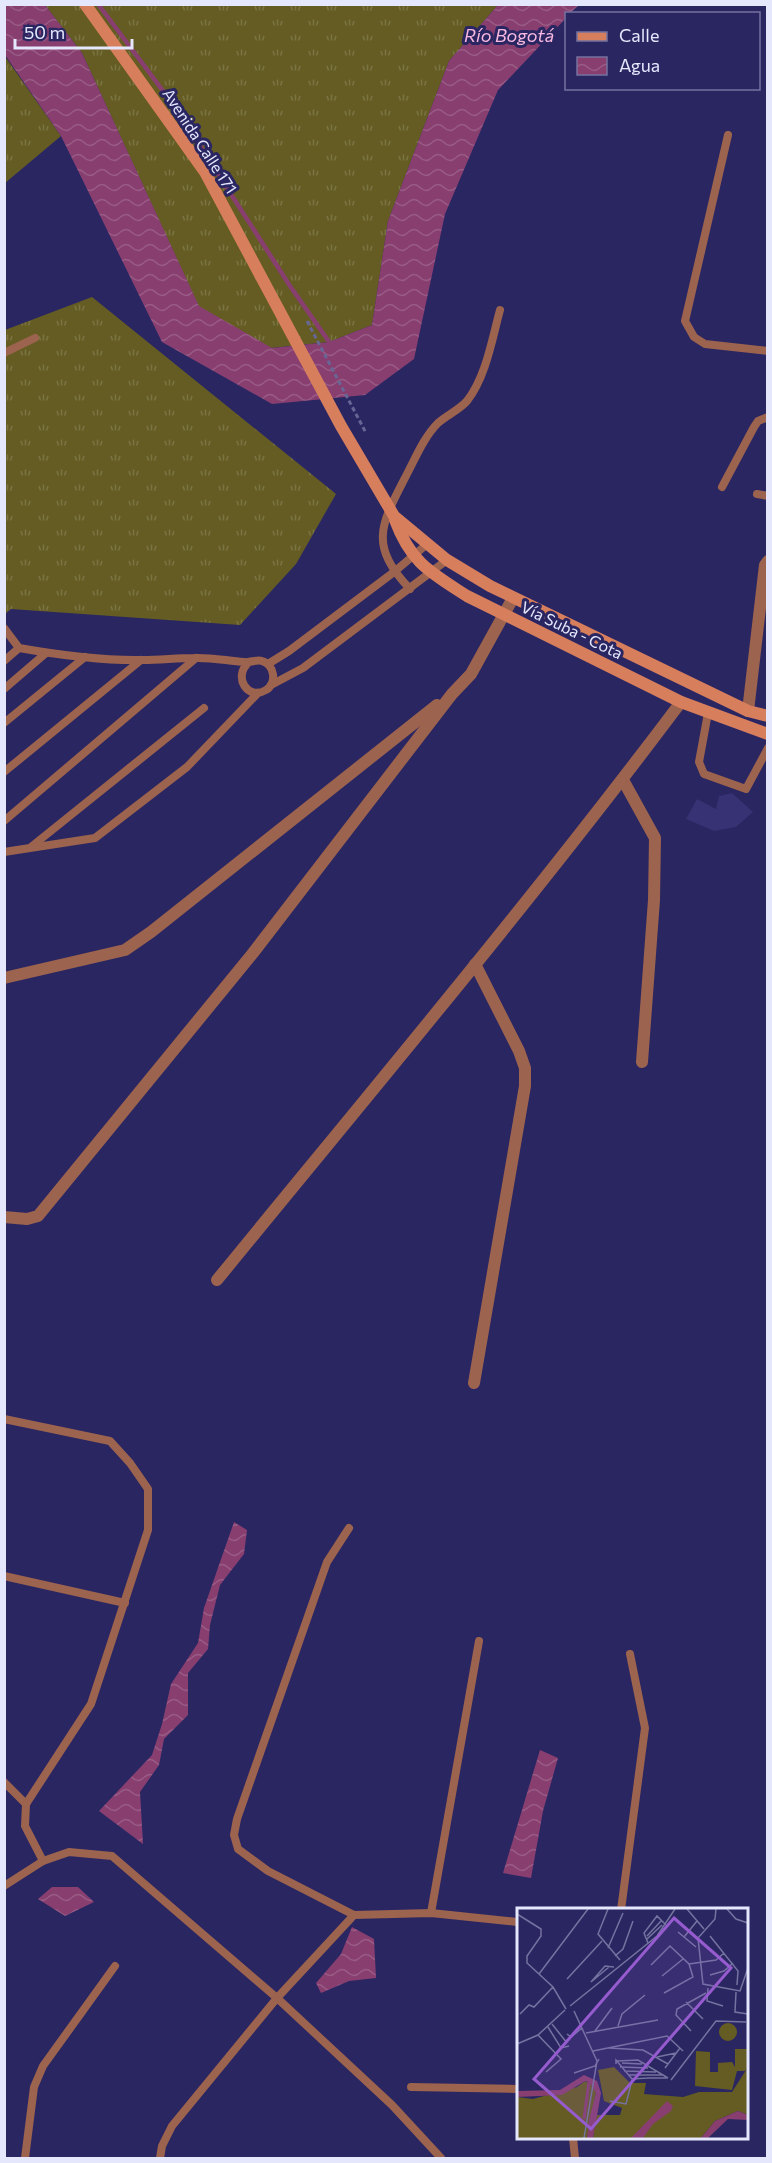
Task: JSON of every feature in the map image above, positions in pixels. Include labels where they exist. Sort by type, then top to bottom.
[{"type":"main road","name":"Avenida Calle 171","points":[[86,4],[205,172],[293,333]]},
{"type":"main road","name":"Vía Suba - Cota","points":[[293,333],[341,426],[391,513],[403,541],[414,557],[431,572],[467,596],[681,702],[768,734]]},
{"type":"main road","name":"Vía Suba - Cota","points":[[391,513],[426,545],[447,560],[513,598],[747,711],[768,716]]},
{"type":"street","points":[[747,711],[765,565],[768,561]]},
{"type":"street","points":[[4,1217],[27,1219],[38,1216],[253,953],[452,694],[471,674],[513,598]]},
{"type":"street","points":[[4,978],[125,950],[452,694]]},
{"type":"street","points":[[217,1280],[476,964],[623,780],[681,702]]},
{"type":"street","points":[[623,780],[655,838],[654,900],[642,1062]]},
{"type":"street","points":[[474,1383],[525,1086],[525,1068],[519,1051],[476,964]]},
{"type":"lane","points":[[728,135],[685,321],[694,338],[705,344],[768,351]]},
{"type":"lane","points":[[410,589],[394,572],[386,557],[383,541],[384,525],[429,433],[467,400],[483,368],[500,310]]},
{"type":"lane","points":[[4,352],[35,338]]},
{"type":"lane","points":[[722,487],[754,427],[758,421],[768,417]]},
{"type":"lane","points":[[757,494],[768,496]]},
{"type":"lane","points":[[268,664],[289,651],[414,557],[426,545]]},
{"type":"lane","points":[[4,852],[95,838],[187,767],[258,693],[303,668],[447,560]]},
{"type":"lane","points":[[4,628],[19,648],[46,653],[141,660],[196,658],[249,662],[259,660],[268,664],[273,672],[271,685]]},
{"type":"lane","points":[[4,661],[19,648]]},
{"type":"lane","points":[[4,689],[46,653]]},
{"type":"lane","points":[[4,723],[85,657]]},
{"type":"lane","points":[[4,820],[196,658]]},
{"type":"lane","points":[[4,772],[141,660]]},
{"type":"lane","points":[[249,662],[242,671],[242,681],[248,690],[258,693]]},
{"type":"lane","points":[[31,848],[204,708]]},
{"type":"lane","points":[[708,713],[699,762],[704,774],[746,789],[768,748]]},
{"type":"lane","points":[[4,1419],[110,1441],[148,1488],[148,1530],[91,1704],[26,1804],[25,1826],[44,1861]]},
{"type":"lane","points":[[349,1528],[327,1562],[234,1835],[238,1849],[268,1871],[354,1915],[431,1913],[517,1922]]},
{"type":"lane","points":[[4,1576],[125,1604]]},
{"type":"lane","points":[[431,1913],[479,1641]]},
{"type":"lane","points":[[621,1908],[645,1728],[630,1654]]},
{"type":"lane","points":[[4,1782],[26,1804]]},
{"type":"lane","points":[[4,1886],[44,1861],[69,1852],[112,1856],[278,1998],[392,2105],[441,2158]]},
{"type":"lane","points":[[160,2158],[162,2146],[172,2126],[278,1998],[354,1915]]},
{"type":"lane","points":[[25,2158],[34,2087],[43,2066],[114,1966]]},
{"type":"lane","points":[[411,2087],[517,2089]]},
{"type":"lane","points":[[573,2139],[575,2158]]},
{"type":"path","points":[[307,321],[366,433]]},
{"type":"shaded area","points":[[732,793],[753,812],[736,827],[714,831],[686,819],[697,799],[716,809],[719,796]]},
{"type":"green space","points":[[45,5],[498,5],[449,61],[388,221],[372,325],[329,342],[271,348],[199,307],[82,53]]},
{"type":"green space","points":[[4,55],[61,136],[5,183],[4,183]]},
{"type":"green space","points":[[92,297],[336,494],[296,564],[240,625],[11,609],[5,614],[5,330]]},
{"type":"water","name":"Río Bogotá","points":[[4,5],[45,5],[82,53],[199,306],[272,348],[329,342],[372,325],[388,221],[449,61],[498,5],[579,5],[571,12],[565,12],[565,19],[498,90],[445,214],[414,359],[365,395],[272,404],[162,342],[61,136],[5,55]]},
{"type":"water","points":[[234,1522],[247,1530],[244,1554],[220,1585],[210,1625],[208,1649],[188,1673],[188,1715],[164,1739],[159,1765],[140,1792],[143,1844],[99,1811],[152,1755],[171,1684],[198,1643],[204,1608]]},
{"type":"water","points":[[540,1750],[558,1758],[543,1811],[531,1878],[503,1873]]},
{"type":"water","points":[[52,1887],[78,1887],[94,1902],[65,1916],[38,1899]]},
{"type":"water","points":[[352,1927],[374,1939],[376,1978],[349,1981],[321,1993],[316,1983],[341,1954]]},
{"type":"waterway","points":[[98,4],[175,107],[290,286],[332,346]]}]
